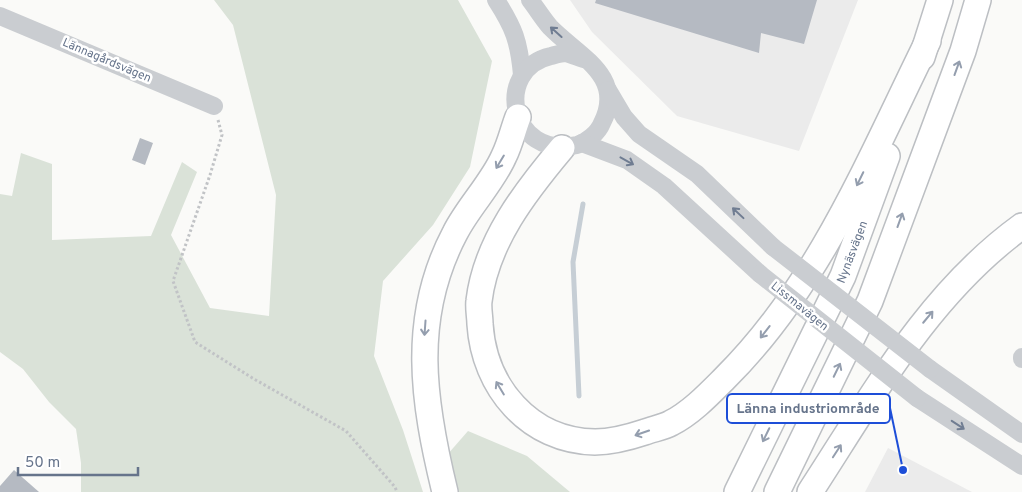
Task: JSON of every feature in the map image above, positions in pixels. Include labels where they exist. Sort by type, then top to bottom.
[{"type":"highway","name":"Nynäsvägen","points":[[736,492],[843,276],[928,41],[940,0]]},
{"type":"highway","points":[[777,492],[870,301],[964,51],[978,0]]},
{"type":"highway","points":[[572,146],[512,212],[491,257],[479,302],[481,338],[488,368],[507,398],[535,425],[563,437],[596,442],[633,436],[671,423],[708,395],[743,360],[775,320],[830,239],[928,41]]},
{"type":"highway","points":[[445,492],[427,407],[425,323],[435,280],[454,233],[504,158],[518,116]]},
{"type":"highway","points":[[810,492],[869,400],[916,332],[956,284],[997,245],[1022,226]]},
{"type":"street","points":[[496,0],[513,25],[520,50],[522,75],[515,95],[518,116],[528,133],[543,144],[572,146],[599,130],[608,112],[608,90]]},
{"type":"street","points":[[530,0],[550,27],[601,73],[608,90],[624,117],[639,134],[697,174],[774,246],[930,369],[1022,434]]},
{"type":"street","name":"Lännagårdsvägen","points":[[0,16],[214,106]]},
{"type":"street","points":[[522,75],[540,58],[548,56],[564,53],[587,60]]},
{"type":"street","name":"Lissmavägen","points":[[572,146],[627,160],[664,186],[760,274],[917,398],[1022,466]]},
{"type":"path","points":[[214,106],[222,136],[173,281],[196,342],[254,379],[346,431],[395,487],[396,492]]},
{"type":"shaded area","points":[[214,0],[458,0],[492,61],[470,167],[433,225],[383,281],[374,356],[403,430],[423,492],[81,492],[81,463],[76,429],[49,402],[23,369],[0,352],[0,194],[12,196],[21,153],[52,164],[52,240],[151,236],[182,162],[197,172],[171,235],[210,308],[269,316],[276,195],[233,25]]},
{"type":"shaded area","points":[[570,0],[858,0],[799,151],[677,116],[592,32]]},
{"type":"shaded area","points":[[468,431],[527,456],[570,492],[457,492],[447,455]]},
{"type":"shaded area","points":[[888,448],[972,492],[865,492]]},
{"type":"building","points":[[596,0],[817,0],[804,44],[761,33],[759,53],[595,3]]},
{"type":"building","points":[[140,138],[153,143],[145,165],[132,160]]},
{"type":"building","points":[[14,470],[39,492],[0,492],[0,486]]},
{"type":"waterway","points":[[579,396],[573,262],[583,204]]},
{"type":"place","name":"Länna industriområde","points":[[903,470]]}]
